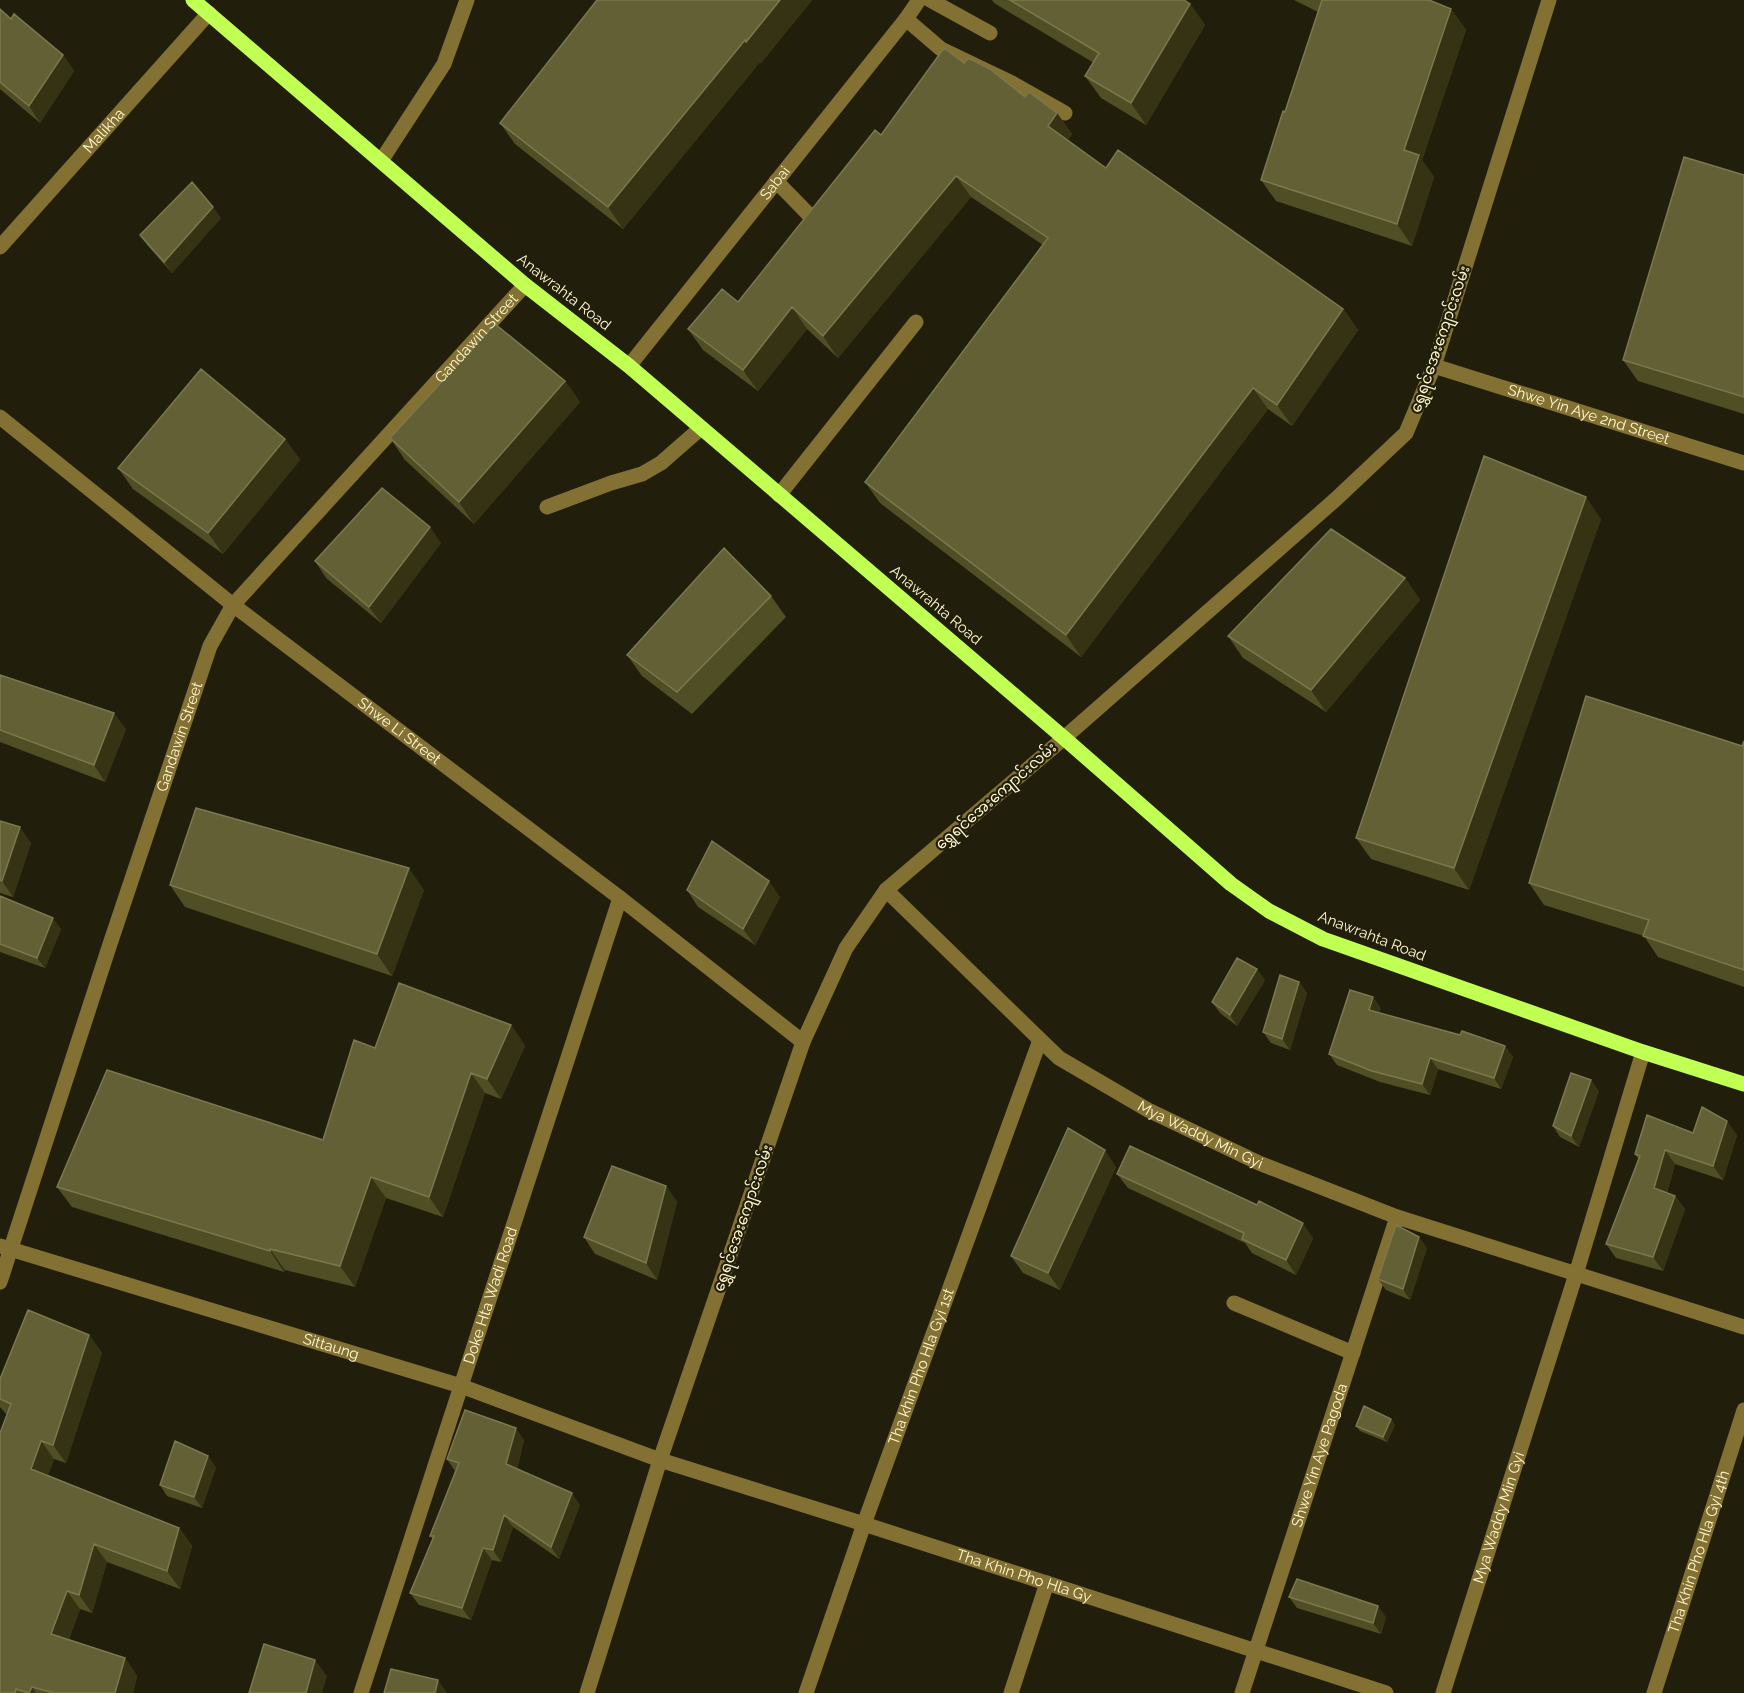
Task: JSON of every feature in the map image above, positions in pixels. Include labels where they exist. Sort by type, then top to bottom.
[{"type":"main road","name":"Anawrahta Road","points":[[193,0],[525,285],[629,366],[1231,884],[1269,911],[1323,939],[1643,1052],[1744,1084]]},
{"type":"street","points":[[381,161],[444,64],[467,0]]},
{"type":"street","name":"Sabai","points":[[629,366],[919,0]]},
{"type":"street","points":[[930,0],[990,33]]},
{"type":"street","name":"ရွှေရင်အေးကျောင်းလမ်း","points":[[587,1693],[660,1460],[803,1042],[846,948],[886,890],[1064,738],[1407,433],[1434,366],[1550,0]]},
{"type":"street","name":"Malikha","points":[[0,247],[209,13]]},
{"type":"street","points":[[906,19],[940,50],[1012,83],[1065,113]]},
{"type":"street","points":[[776,181],[818,224]]},
{"type":"street","name":"Gandawin Street","points":[[0,1282],[6,1247],[210,646],[233,605],[525,285]]},
{"type":"street","points":[[779,495],[916,322]]},
{"type":"street","name":"Shwe Yin Aye 2nd Street","points":[[1434,366],[1744,463]]},
{"type":"street","name":"Shwe Li Street","points":[[0,417],[233,605],[620,898],[803,1042]]},
{"type":"street","points":[[547,507],[642,474],[661,463],[701,428]]},
{"type":"street","name":"Mya Waddy Min Gyi","points":[[886,890],[1059,1058],[1148,1110],[1259,1163],[1397,1217],[1744,1327]]},
{"type":"street","name":"Doke Hta Wadi Road","points":[[361,1693],[620,898]]},
{"type":"street","name":"Tha khin Pho Hla Gyi 1st","points":[[806,1693],[864,1524],[1040,1040]]},
{"type":"street","name":"Mya Waddy Min Gyi","points":[[1443,1693],[1576,1274],[1643,1052]]},
{"type":"street","name":"Shwe Yin Aye Pagoda","points":[[1242,1693],[1397,1217]]},
{"type":"street","name":"Sittaung","points":[[6,1247],[461,1386],[660,1460]]},
{"type":"street","points":[[1233,1303],[1353,1353]]},
{"type":"street","name":"Tha Khin Pho Hla Gyi 4th","points":[[1654,1693],[1744,1410]]},
{"type":"street","name":"Tha Khin Pho Hla Gy","points":[[660,1460],[1386,1693]]},
{"type":"street","points":[[1011,1693],[1047,1583]]},
{"type":"building","points":[[597,0],[780,0],[608,207],[500,123]]},
{"type":"building","points":[[1010,0],[1184,0],[1190,4],[1131,103],[1085,76],[1099,53]]},
{"type":"building","points":[[1322,0],[1429,0],[1451,9],[1404,150],[1419,155],[1397,224],[1261,180]]},
{"type":"building","points":[[0,9],[11,19],[14,14],[63,55],[29,106],[0,82]]},
{"type":"building","points":[[944,48],[964,63],[968,58],[990,69],[1025,97],[1029,92],[1057,113],[1048,126],[1106,168],[1118,150],[1343,309],[1277,405],[1253,388],[1066,635],[865,482],[1048,238],[956,176],[823,336],[792,307],[743,370],[688,329],[722,289],[738,302],[875,130],[881,135]]},
{"type":"building","points":[[1684,157],[1744,175],[1744,397],[1623,360]]},
{"type":"building","points":[[192,182],[213,207],[164,262],[140,235]]},
{"type":"building","points":[[495,324],[565,381],[459,502],[390,438]]},
{"type":"building","points":[[201,369],[285,439],[208,533],[118,468]]},
{"type":"building","points":[[1484,456],[1586,497],[1454,868],[1356,838]]},
{"type":"building","points":[[382,488],[430,527],[369,607],[315,561]]},
{"type":"building","points":[[1331,529],[1405,578],[1311,690],[1228,636]]},
{"type":"building","points":[[724,548],[771,596],[677,692],[627,655]]},
{"type":"building","points":[[0,675],[114,713],[94,765],[0,730]]},
{"type":"building","points":[[1586,696],[1742,746],[1744,741],[1744,970],[1643,936],[1649,920],[1529,883]]},
{"type":"building","points":[[196,808],[409,868],[377,954],[170,885]]},
{"type":"building","points":[[0,821],[20,827],[2,881],[0,880]]},
{"type":"building","points":[[712,841],[769,881],[743,929],[687,890]]},
{"type":"building","points":[[0,896],[53,918],[37,958],[0,944]]},
{"type":"building","points":[[1237,958],[1257,969],[1230,1015],[1212,1002]]},
{"type":"building","points":[[1280,975],[1299,982],[1282,1039],[1263,1032]]},
{"type":"building","points":[[399,983],[511,1025],[487,1079],[471,1073],[429,1197],[371,1177],[340,1266],[270,1249],[270,1251],[57,1187],[107,1070],[323,1140],[354,1040],[375,1048]]},
{"type":"building","points":[[1350,990],[1373,997],[1369,1010],[1460,1035],[1462,1031],[1505,1046],[1494,1078],[1430,1058],[1422,1084],[1372,1071],[1329,1054]]},
{"type":"building","points":[[1571,1073],[1591,1080],[1571,1136],[1553,1126]]},
{"type":"building","points":[[1702,1107],[1727,1121],[1713,1166],[1665,1150],[1654,1188],[1675,1196],[1653,1257],[1606,1244],[1640,1156],[1635,1154],[1647,1115],[1693,1133]]},
{"type":"building","points":[[1068,1128],[1105,1150],[1048,1273],[1011,1256]]},
{"type":"building","points":[[1130,1146],[1257,1205],[1259,1201],[1303,1223],[1286,1260],[1242,1239],[1244,1233],[1117,1174]]},
{"type":"building","points":[[612,1166],[666,1186],[646,1263],[584,1237]]},
{"type":"building","points":[[1396,1225],[1419,1237],[1403,1289],[1378,1279]]},
{"type":"building","points":[[28,1310],[89,1335],[53,1445],[41,1441],[31,1469],[179,1528],[167,1571],[94,1544],[79,1595],[67,1591],[51,1634],[125,1658],[115,1693],[54,1693],[32,1687],[29,1693],[16,1689],[15,1693],[0,1693],[0,1433],[11,1404],[0,1399],[0,1379]]},
{"type":"building","points":[[1364,1406],[1391,1419],[1383,1437],[1356,1426]]},
{"type":"building","points":[[465,1410],[516,1428],[506,1464],[572,1493],[551,1547],[504,1515],[493,1550],[483,1548],[462,1608],[410,1593],[434,1536],[430,1536],[459,1463],[447,1459]]},
{"type":"building","points":[[175,1441],[208,1456],[194,1497],[160,1485]]},
{"type":"building","points":[[1297,1579],[1378,1606],[1373,1623],[1289,1597]]},
{"type":"building","points":[[264,1644],[315,1660],[306,1693],[249,1693]]},
{"type":"building","points":[[391,1669],[438,1680],[435,1693],[384,1693]]}]
